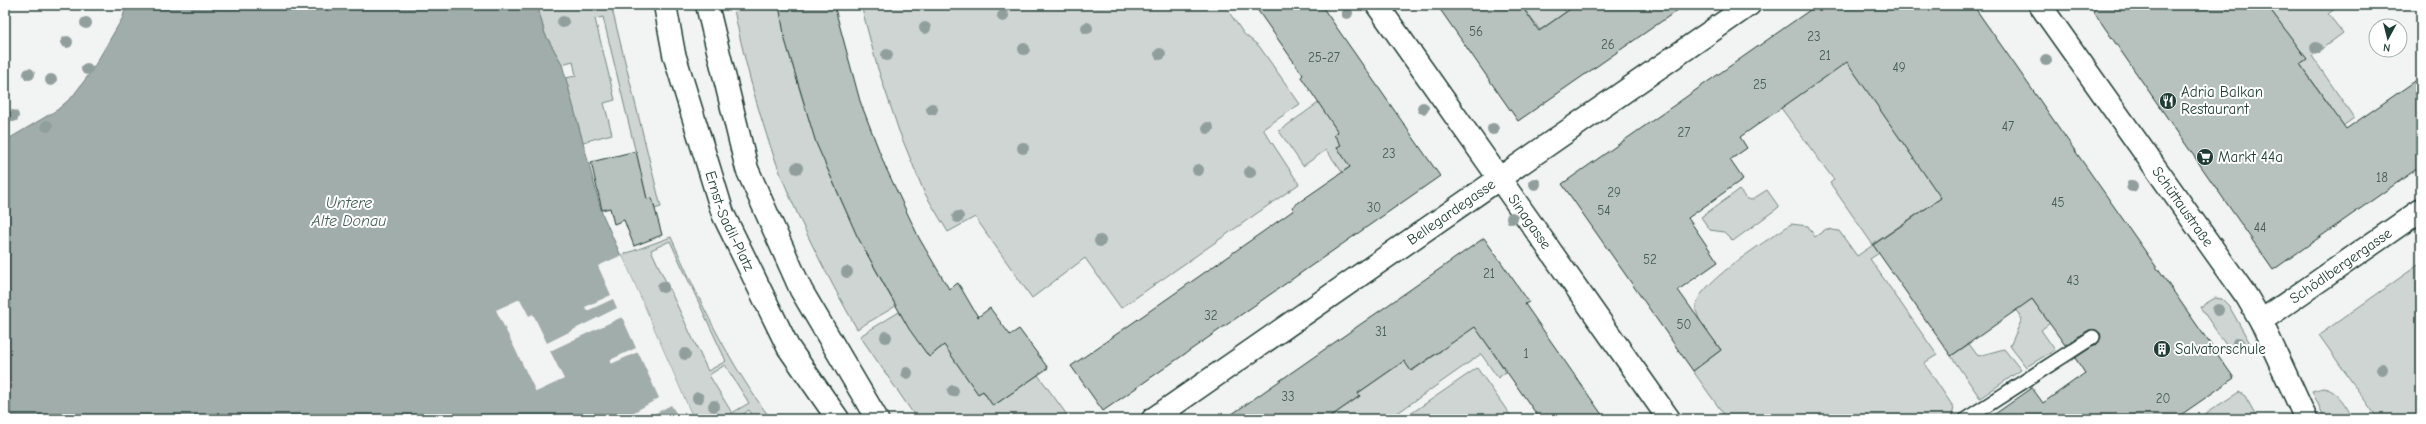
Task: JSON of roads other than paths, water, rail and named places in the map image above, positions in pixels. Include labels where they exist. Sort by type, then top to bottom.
[{"type":"street","name":"Ernst-Sadil-Platz","points":[[665,5],[674,54],[723,214],[788,347],[838,419]]},
{"type":"street","points":[[708,5],[747,169],[801,290],[877,419]]},
{"type":"street","name":"Sinagasse","points":[[1377,5],[1669,419]]},
{"type":"street","name":"Bellegardegasse","points":[[1153,419],[1749,5]]},
{"type":"street","name":"Schüttaustraße","points":[[2040,5],[2247,296],[2261,321],[2306,419]]},
{"type":"street","name":"Schödlbergergasse","points":[[2261,321],[2421,210]]},
{"type":"lane","points":[[1966,419],[2093,337]]},
{"type":"water","name":"Untere Alte Donau","points":[[126,5],[537,5],[545,34],[562,64],[602,213],[693,419],[5,419],[5,141],[57,110],[72,97],[91,72],[123,17]]},
{"type":"place","name":"Adria Balkan Restaurant","points":[[2168,101]]},
{"type":"place","name":"Markt 44a","points":[[2205,157]]},
{"type":"place","name":"Salvatorschule","points":[[2162,349]]}]
